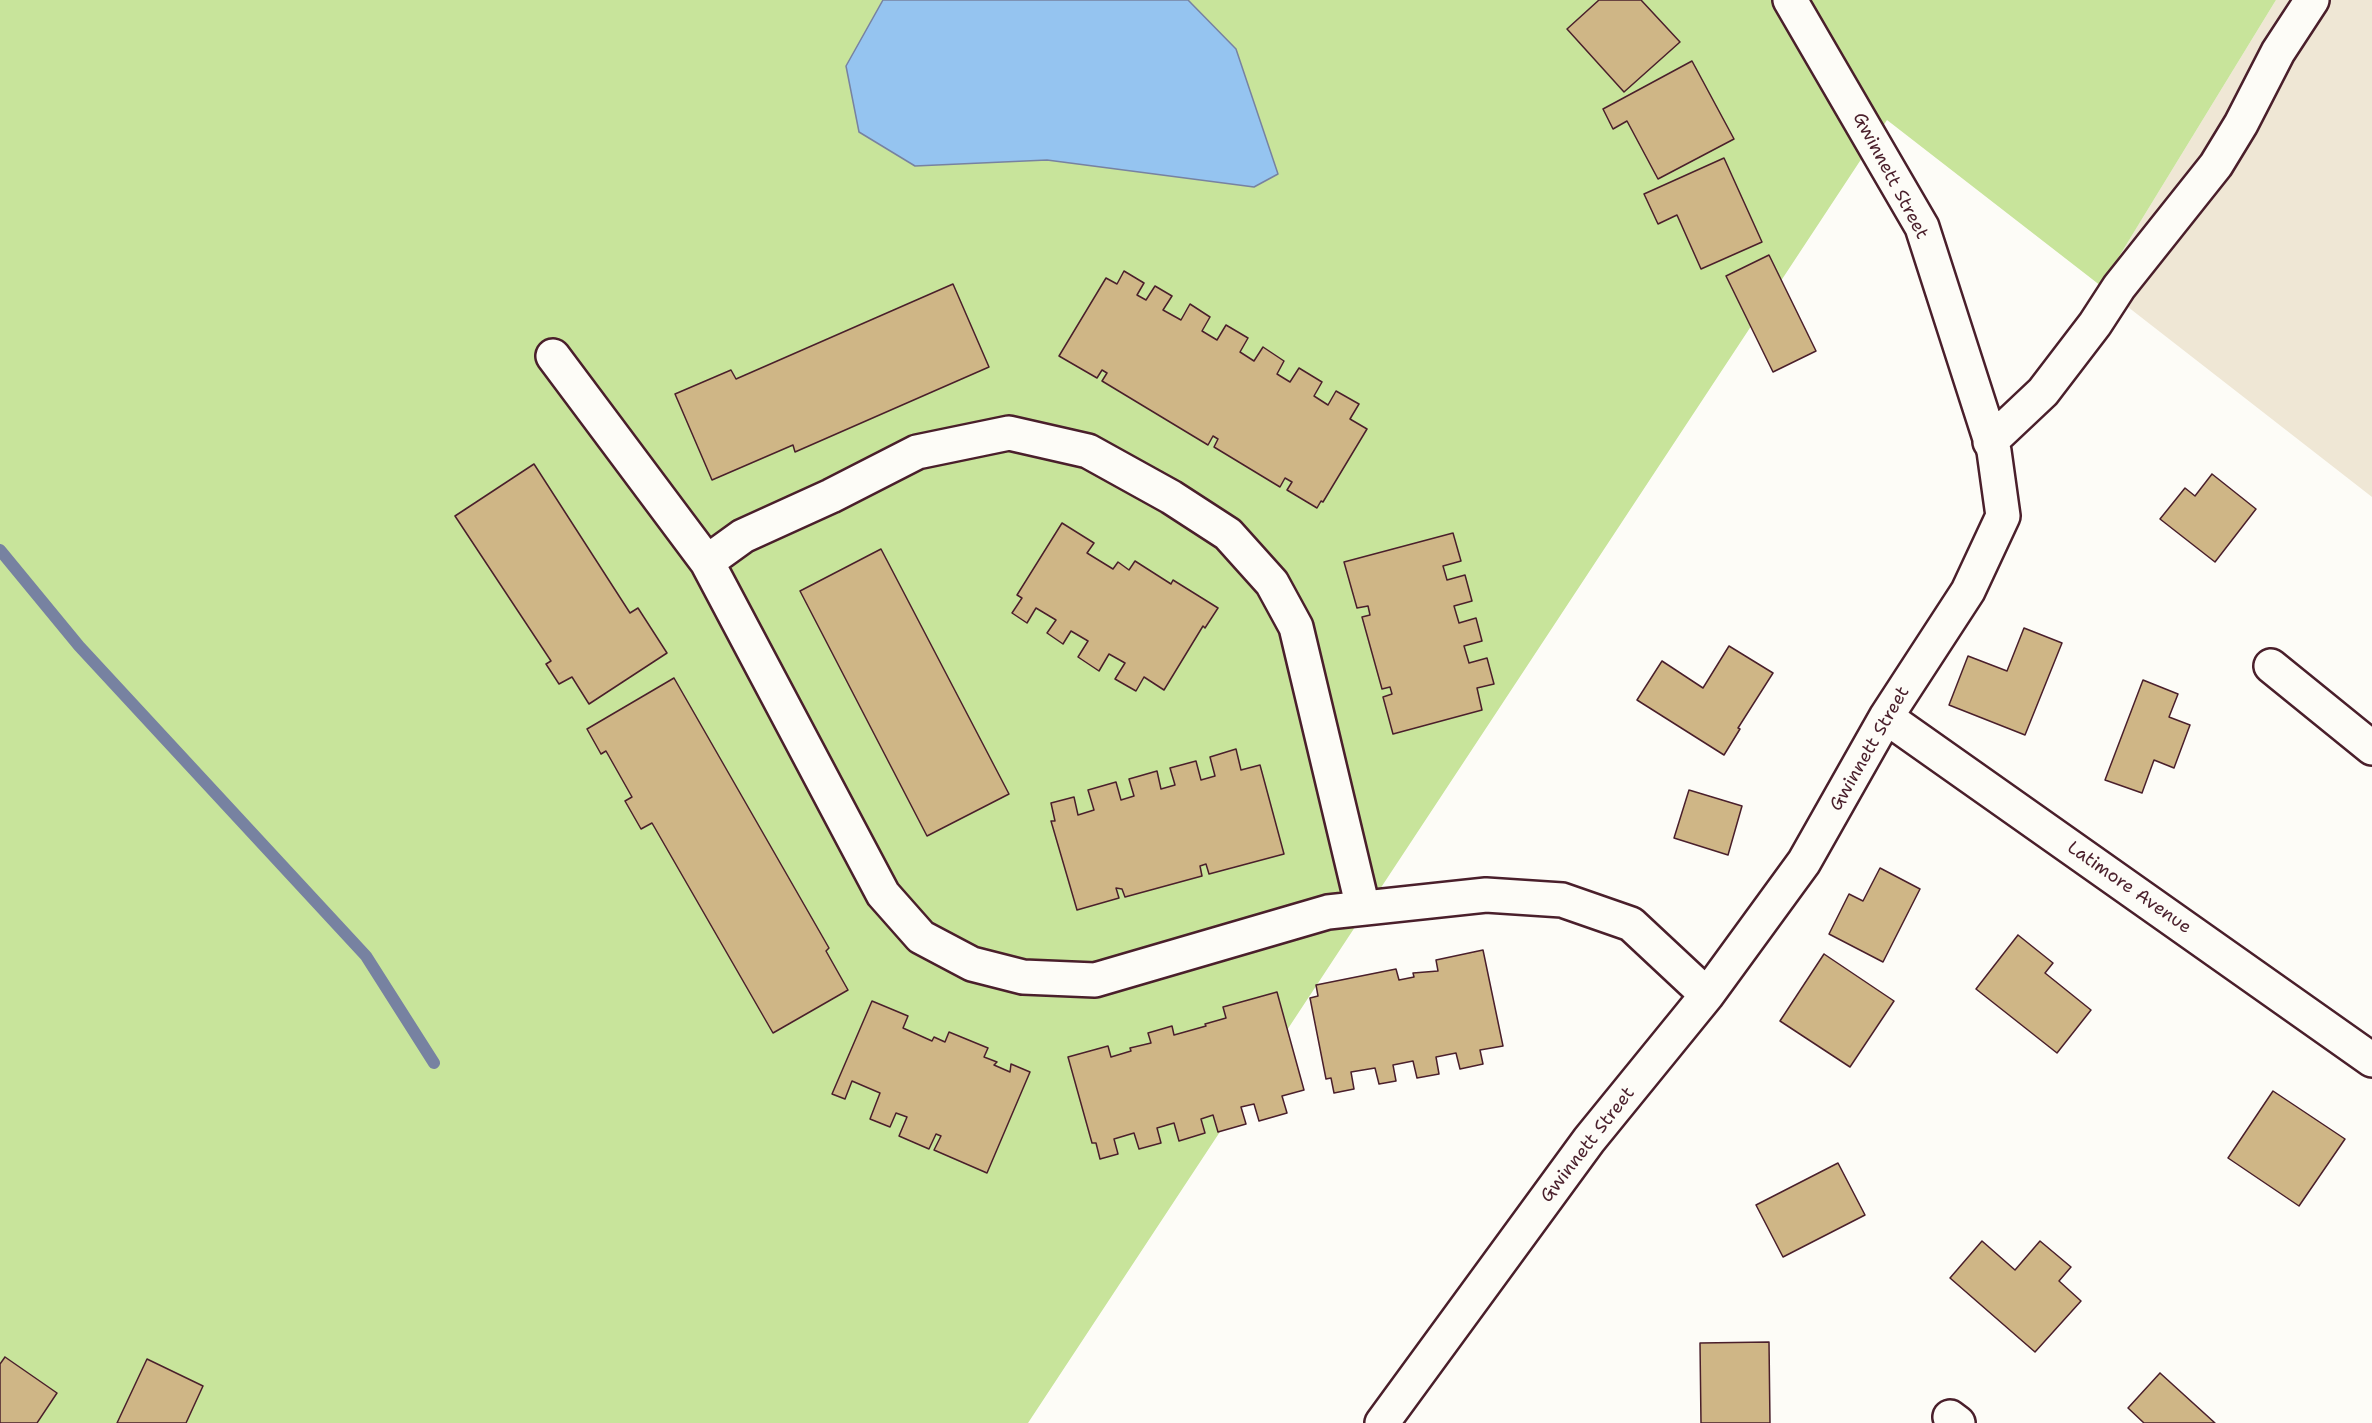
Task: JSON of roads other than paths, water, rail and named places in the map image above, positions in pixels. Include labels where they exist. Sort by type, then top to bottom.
[{"type":"street","name":"Gwinnett Street","points":[[1382,1423],[1589,1140],[1707,995],[1804,862],[1886,717],[1968,591],[2003,516],[1990,442],[1922,227],[1790,0]]},
{"type":"street","points":[[1990,442],[2043,392],[2095,324],[2119,287],[2216,165],[2241,124],[2278,52],[2312,0]]},
{"type":"street","points":[[553,356],[707,562],[883,894],[921,937],[931,943],[972,964],[1023,977],[1095,980],[1328,912],[1486,895],[1562,900],[1631,924],[1707,995]]},
{"type":"street","points":[[707,562],[743,536],[918,453],[1009,433],[1088,451],[1171,497],[1228,534],[1272,583],[1296,627],[1363,908]]},
{"type":"street","points":[[2271,666],[2372,748]]},
{"type":"street","name":"Latimore Avenue","points":[[1886,717],[2372,1060]]},
{"type":"water","points":[[883,0],[1188,0],[1236,49],[1278,174],[1254,187],[1047,160],[915,166],[859,132],[846,66]]},
{"type":"waterway","points":[[0,550],[79,646],[366,956],[434,1063]]}]
